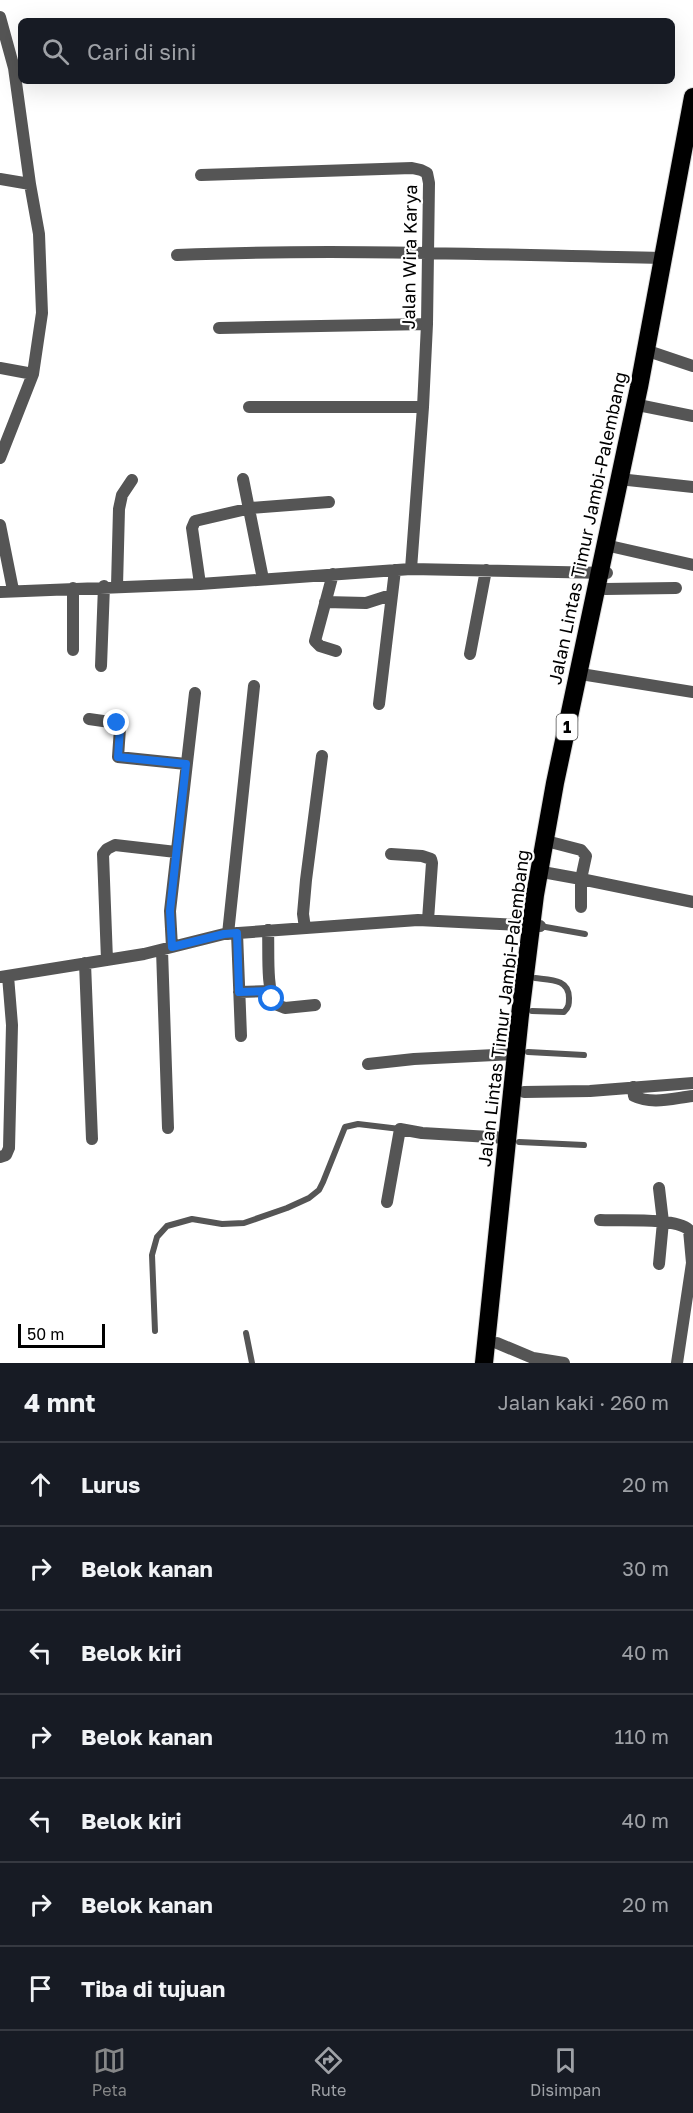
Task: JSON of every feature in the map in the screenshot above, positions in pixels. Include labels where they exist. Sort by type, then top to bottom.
[{"type":"highway","name":"Jalan Lintas Timur Jambi-Palembang","points":[[484,1363],[513,1140],[524,1092],[522,1053],[532,1011],[536,926],[587,675],[693,97]]},
{"type":"highway","name":"Jalan Lintas Timur Jambi-Palembang","points":[[495,1363],[522,1053],[555,783],[604,578],[614,547],[693,158]]},
{"type":"street","points":[[0,17],[16,79],[39,234],[42,313],[33,374],[0,458]]},
{"type":"street","name":"Jalan Wira Karya","points":[[201,175],[412,168],[427,174],[429,183],[427,324],[411,569]]},
{"type":"street","points":[[0,179],[30,184]]},
{"type":"street","points":[[177,255],[428,253],[662,258]]},
{"type":"street","points":[[219,328],[427,324]]},
{"type":"street","points":[[654,353],[693,366]]},
{"type":"street","points":[[0,368],[33,374]]},
{"type":"street","points":[[249,407],[423,406]]},
{"type":"street","points":[[643,406],[693,416]]},
{"type":"street","points":[[243,479],[263,579]]},
{"type":"street","points":[[117,586],[120,504],[122,495],[132,480]]},
{"type":"street","points":[[628,480],[693,487]]},
{"type":"street","points":[[200,584],[193,524],[199,519],[250,508],[329,502]]},
{"type":"street","points":[[0,525],[13,590]]},
{"type":"street","points":[[614,547],[693,565]]},
{"type":"street","points":[[0,592],[104,586],[200,584],[411,569],[486,570],[604,578],[676,588]]},
{"type":"street","points":[[379,704],[395,570]]},
{"type":"street","points":[[470,654],[486,570]]},
{"type":"street","points":[[333,574],[315,641],[320,646],[336,651]]},
{"type":"street","points":[[101,666],[104,586]]},
{"type":"street","points":[[73,588],[73,651]]},
{"type":"street","points":[[325,602],[366,603],[391,595]]},
{"type":"street","points":[[587,675],[693,692]]},
{"type":"street","points":[[242,1036],[232,933],[254,686]]},
{"type":"street","points":[[168,1128],[167,949],[195,693]]},
{"type":"street","points":[[89,718],[117,723],[120,728],[118,757],[186,764]]},
{"type":"street","points":[[305,927],[303,914],[306,880],[322,756]]},
{"type":"street","points":[[554,843],[584,853],[581,907]]},
{"type":"street","points":[[107,960],[103,855],[115,845],[176,852]]},
{"type":"street","points":[[391,854],[422,856],[431,859],[428,920]]},
{"type":"street","points":[[548,873],[693,902]]},
{"type":"street","points":[[0,1157],[6,1155],[9,1148],[12,1026],[4,976],[167,949],[232,933],[428,920],[536,926]]},
{"type":"street","points":[[268,930],[272,999],[279,1007],[315,1005]]},
{"type":"street","points":[[86,963],[92,1139]]},
{"type":"street","points":[[239,992],[271,991]]},
{"type":"street","points":[[368,1064],[522,1053]]},
{"type":"street","points":[[524,1092],[572,1092],[693,1083]]},
{"type":"street","points":[[633,1087],[634,1096],[643,1099],[666,1101],[693,1096]]},
{"type":"street","points":[[387,1202],[400,1129],[422,1133],[513,1140]]},
{"type":"street","points":[[659,1188],[663,1222],[659,1264]]},
{"type":"street","points":[[600,1220],[663,1222],[677,1224],[689,1230],[692,1263],[677,1363]]},
{"type":"street","points":[[497,1343],[533,1358],[564,1363]]},
{"type":"lane","points":[[536,926],[585,934]]},
{"type":"lane","points":[[532,1011],[564,1012],[569,1003],[569,990],[566,985],[557,981],[535,978]]},
{"type":"lane","points":[[522,1053],[584,1055]]},
{"type":"lane","points":[[156,1330],[152,1255],[157,1237],[167,1226],[192,1219],[222,1224],[244,1223],[287,1208],[309,1198],[319,1190],[345,1127],[358,1124],[400,1129]]},
{"type":"lane","points":[[513,1140],[584,1144]]},
{"type":"lane","points":[[246,1333],[252,1363]]},
{"type":"route","points":[[117,723],[120,728],[116,755],[118,757],[186,764],[170,911],[172,947],[237,933],[239,992],[271,991],[272,999]]}]
